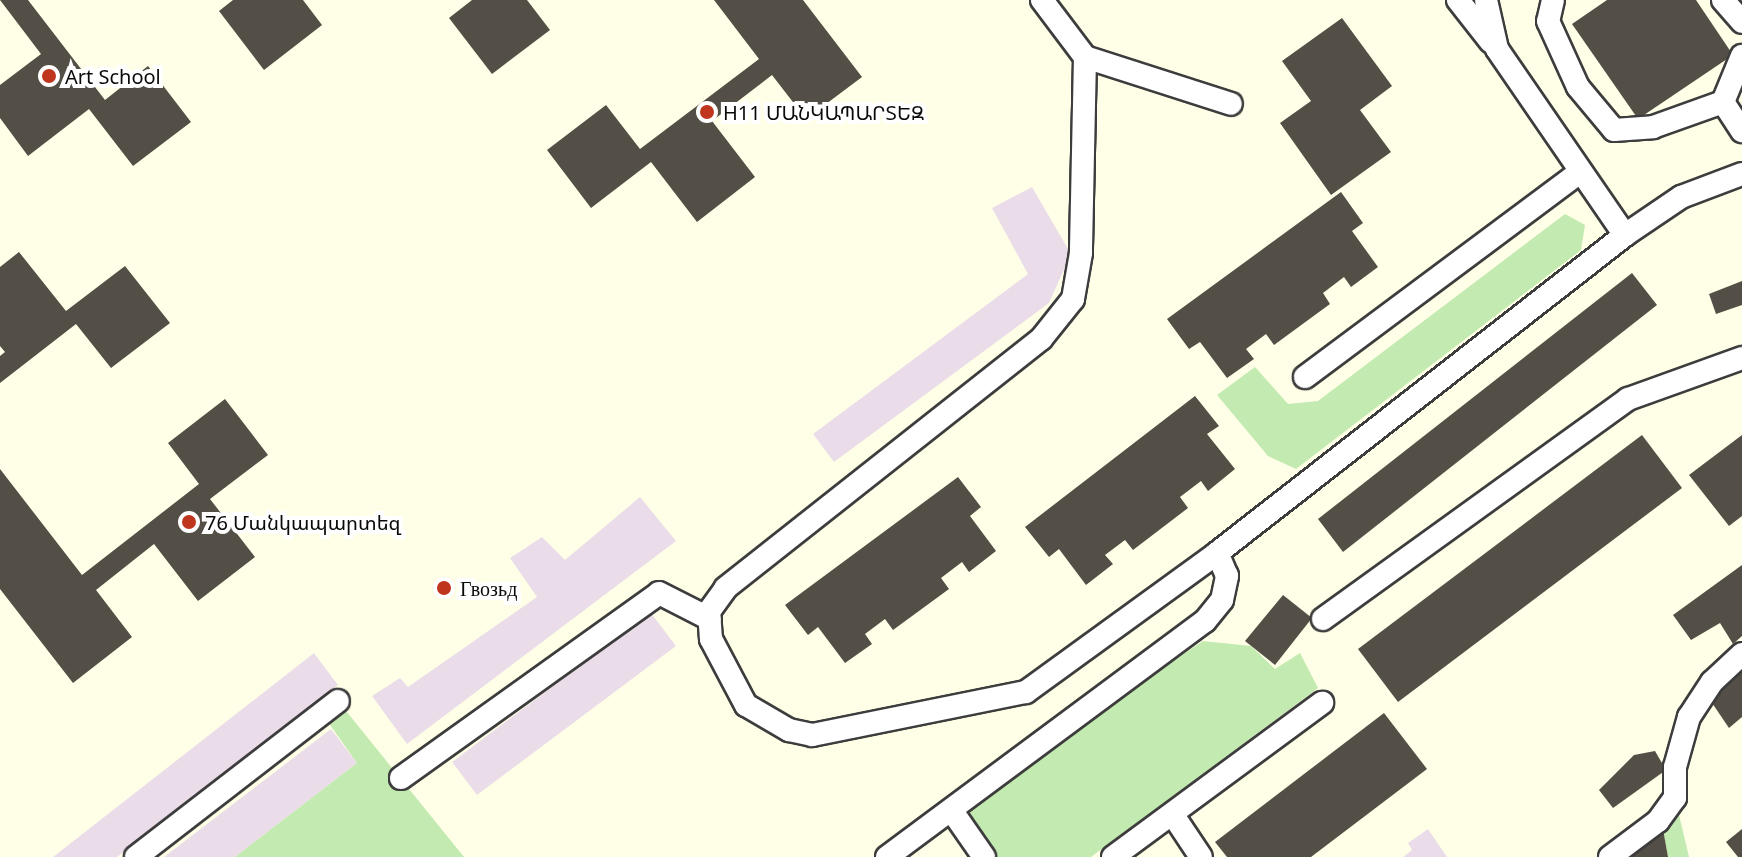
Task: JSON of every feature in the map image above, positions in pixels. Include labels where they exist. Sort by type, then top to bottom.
[{"type":"lane","points":[[1042,0],[1085,57],[1231,104]]},
{"type":"lane","points":[[1458,0],[1497,49],[1579,173],[1625,235]]},
{"type":"lane","points":[[1486,0],[1497,49]]},
{"type":"lane","points":[[1553,0],[1548,21],[1572,74],[1614,130],[1653,127],[1723,102],[1742,56]]},
{"type":"lane","points":[[1723,0],[1742,22]]},
{"type":"lane","points":[[1085,57],[1081,253],[1073,299],[1041,339],[726,588],[709,611],[711,639],[746,705],[789,730],[812,735],[1026,692],[1217,553],[1625,235],[1681,197],[1742,174]]},
{"type":"lane","points":[[1723,102],[1742,131]]},
{"type":"lane","points":[[1305,377],[1579,173]]},
{"type":"lane","points":[[1323,619],[1628,399],[1742,358]]},
{"type":"lane","points":[[887,857],[1205,621],[1222,600],[1227,576],[1217,553]]},
{"type":"lane","points":[[401,778],[659,593],[710,619]]},
{"type":"lane","points":[[1610,857],[1658,821],[1675,798],[1675,767],[1689,717],[1712,682],[1742,654]]},
{"type":"lane","points":[[136,857],[338,701]]},
{"type":"lane","points":[[1113,857],[1322,703]]},
{"type":"lane","points":[[952,811],[984,857]]},
{"type":"lane","points":[[1173,815],[1201,857]]},
{"type":"shaded area","points":[[1032,187],[1071,254],[1049,303],[834,462],[813,434],[1028,274],[992,208]]},
{"type":"shaded area","points":[[640,497],[676,541],[407,744],[372,696],[400,678],[408,687],[537,597],[510,558],[542,537],[565,560]]},
{"type":"shaded area","points":[[651,613],[676,646],[477,795],[452,762]]},
{"type":"shaded area","points":[[314,653],[338,685],[117,857],[53,857]]},
{"type":"shaded area","points":[[331,729],[357,763],[235,857],[164,857]]},
{"type":"shaded area","points":[[1428,829],[1447,857],[1403,857],[1412,850],[1408,843]]},
{"type":"green space","points":[[1565,214],[1585,225],[1581,250],[1296,469],[1268,456],[1217,395],[1255,367],[1288,404],[1318,401]]},
{"type":"green space","points":[[1203,641],[1251,646],[1275,669],[1300,653],[1318,688],[1091,857],[985,857],[952,811]]},
{"type":"green space","points":[[338,701],[464,857],[235,857],[357,763],[323,715]]},
{"type":"green space","points":[[1675,798],[1689,857],[1668,857],[1661,818]]},
{"type":"building","name":"Art School","points":[[0,0],[28,0],[105,100],[148,66],[191,122],[133,166],[89,109],[28,156],[0,118],[0,85],[41,54]]},
{"type":"building","points":[[233,0],[303,0],[322,25],[264,70],[219,11]]},
{"type":"building","points":[[472,0],[527,0],[550,30],[492,74],[449,18]]},
{"type":"building","name":"H11 ՄԱՆԿԱՊԱՐՏԵԶ","points":[[714,0],[803,0],[862,77],[806,119],[772,75],[712,121],[755,177],[697,222],[651,162],[591,208],[547,150],[606,105],[640,149],[759,59]]},
{"type":"building","points":[[1607,0],[1696,0],[1733,55],[1638,119],[1572,24]]},
{"type":"building","points":[[1342,18],[1392,86],[1360,110],[1391,152],[1331,195],[1280,123],[1311,101],[1282,61]]},
{"type":"building","points":[[1341,192],[1363,223],[1352,231],[1378,267],[1351,287],[1344,277],[1323,293],[1330,304],[1274,345],[1266,334],[1246,349],[1254,359],[1227,378],[1200,342],[1189,349],[1167,319]]},
{"type":"building","points":[[19,252],[66,311],[125,266],[170,323],[111,368],[76,324],[0,383],[0,356],[5,352],[0,346],[0,267]]},
{"type":"building","points":[[1632,273],[1657,305],[1343,552],[1318,519]]},
{"type":"building","points":[[1742,281],[1742,305],[1716,314],[1709,294]]},
{"type":"building","points":[[1195,396],[1219,426],[1207,434],[1235,469],[1208,491],[1201,481],[1180,497],[1188,508],[1133,550],[1125,540],[1105,555],[1113,564],[1086,585],[1059,549],[1049,557],[1025,527]]},
{"type":"building","name":"76 Մանկապարտեզ","points":[[225,399],[268,455],[210,499],[255,557],[198,601],[154,544],[96,590],[132,637],[73,683],[0,589],[0,469],[82,575],[199,484],[168,443]]},
{"type":"building","points":[[1642,435],[1682,488],[1398,702],[1358,649]]},
{"type":"building","points":[[1742,435],[1742,516],[1729,526],[1689,475]]},
{"type":"building","points":[[958,477],[981,507],[970,516],[996,551],[969,572],[962,562],[941,578],[949,589],[893,630],[885,619],[865,634],[872,644],[845,663],[818,627],[808,635],[785,605]]},
{"type":"building","points":[[1742,565],[1742,636],[1733,644],[1720,623],[1691,640],[1673,615]]},
{"type":"building","points":[[1283,595],[1312,618],[1275,665],[1245,641]]},
{"type":"building","points":[[1742,669],[1742,717],[1729,728],[1708,697]]},
{"type":"building","points":[[1384,713],[1427,769],[1311,857],[1227,857],[1215,842]]},
{"type":"building","points":[[1655,751],[1666,770],[1613,808],[1599,790],[1634,755]]},
{"type":"building","points":[[1661,818],[1668,857],[1617,857]]},
{"type":"building","points":[[1742,829],[1742,857],[1738,857],[1726,842]]},
{"type":"place","name":"Art School","points":[[49,76]]},
{"type":"place","name":"H11 ՄԱՆԿԱՊԱՐՏԵԶ","points":[[707,112]]},
{"type":"place","name":"76 Մանկապարտեզ","points":[[189,522]]},
{"type":"place","name":"Гвозьд","points":[[444,588]]}]
